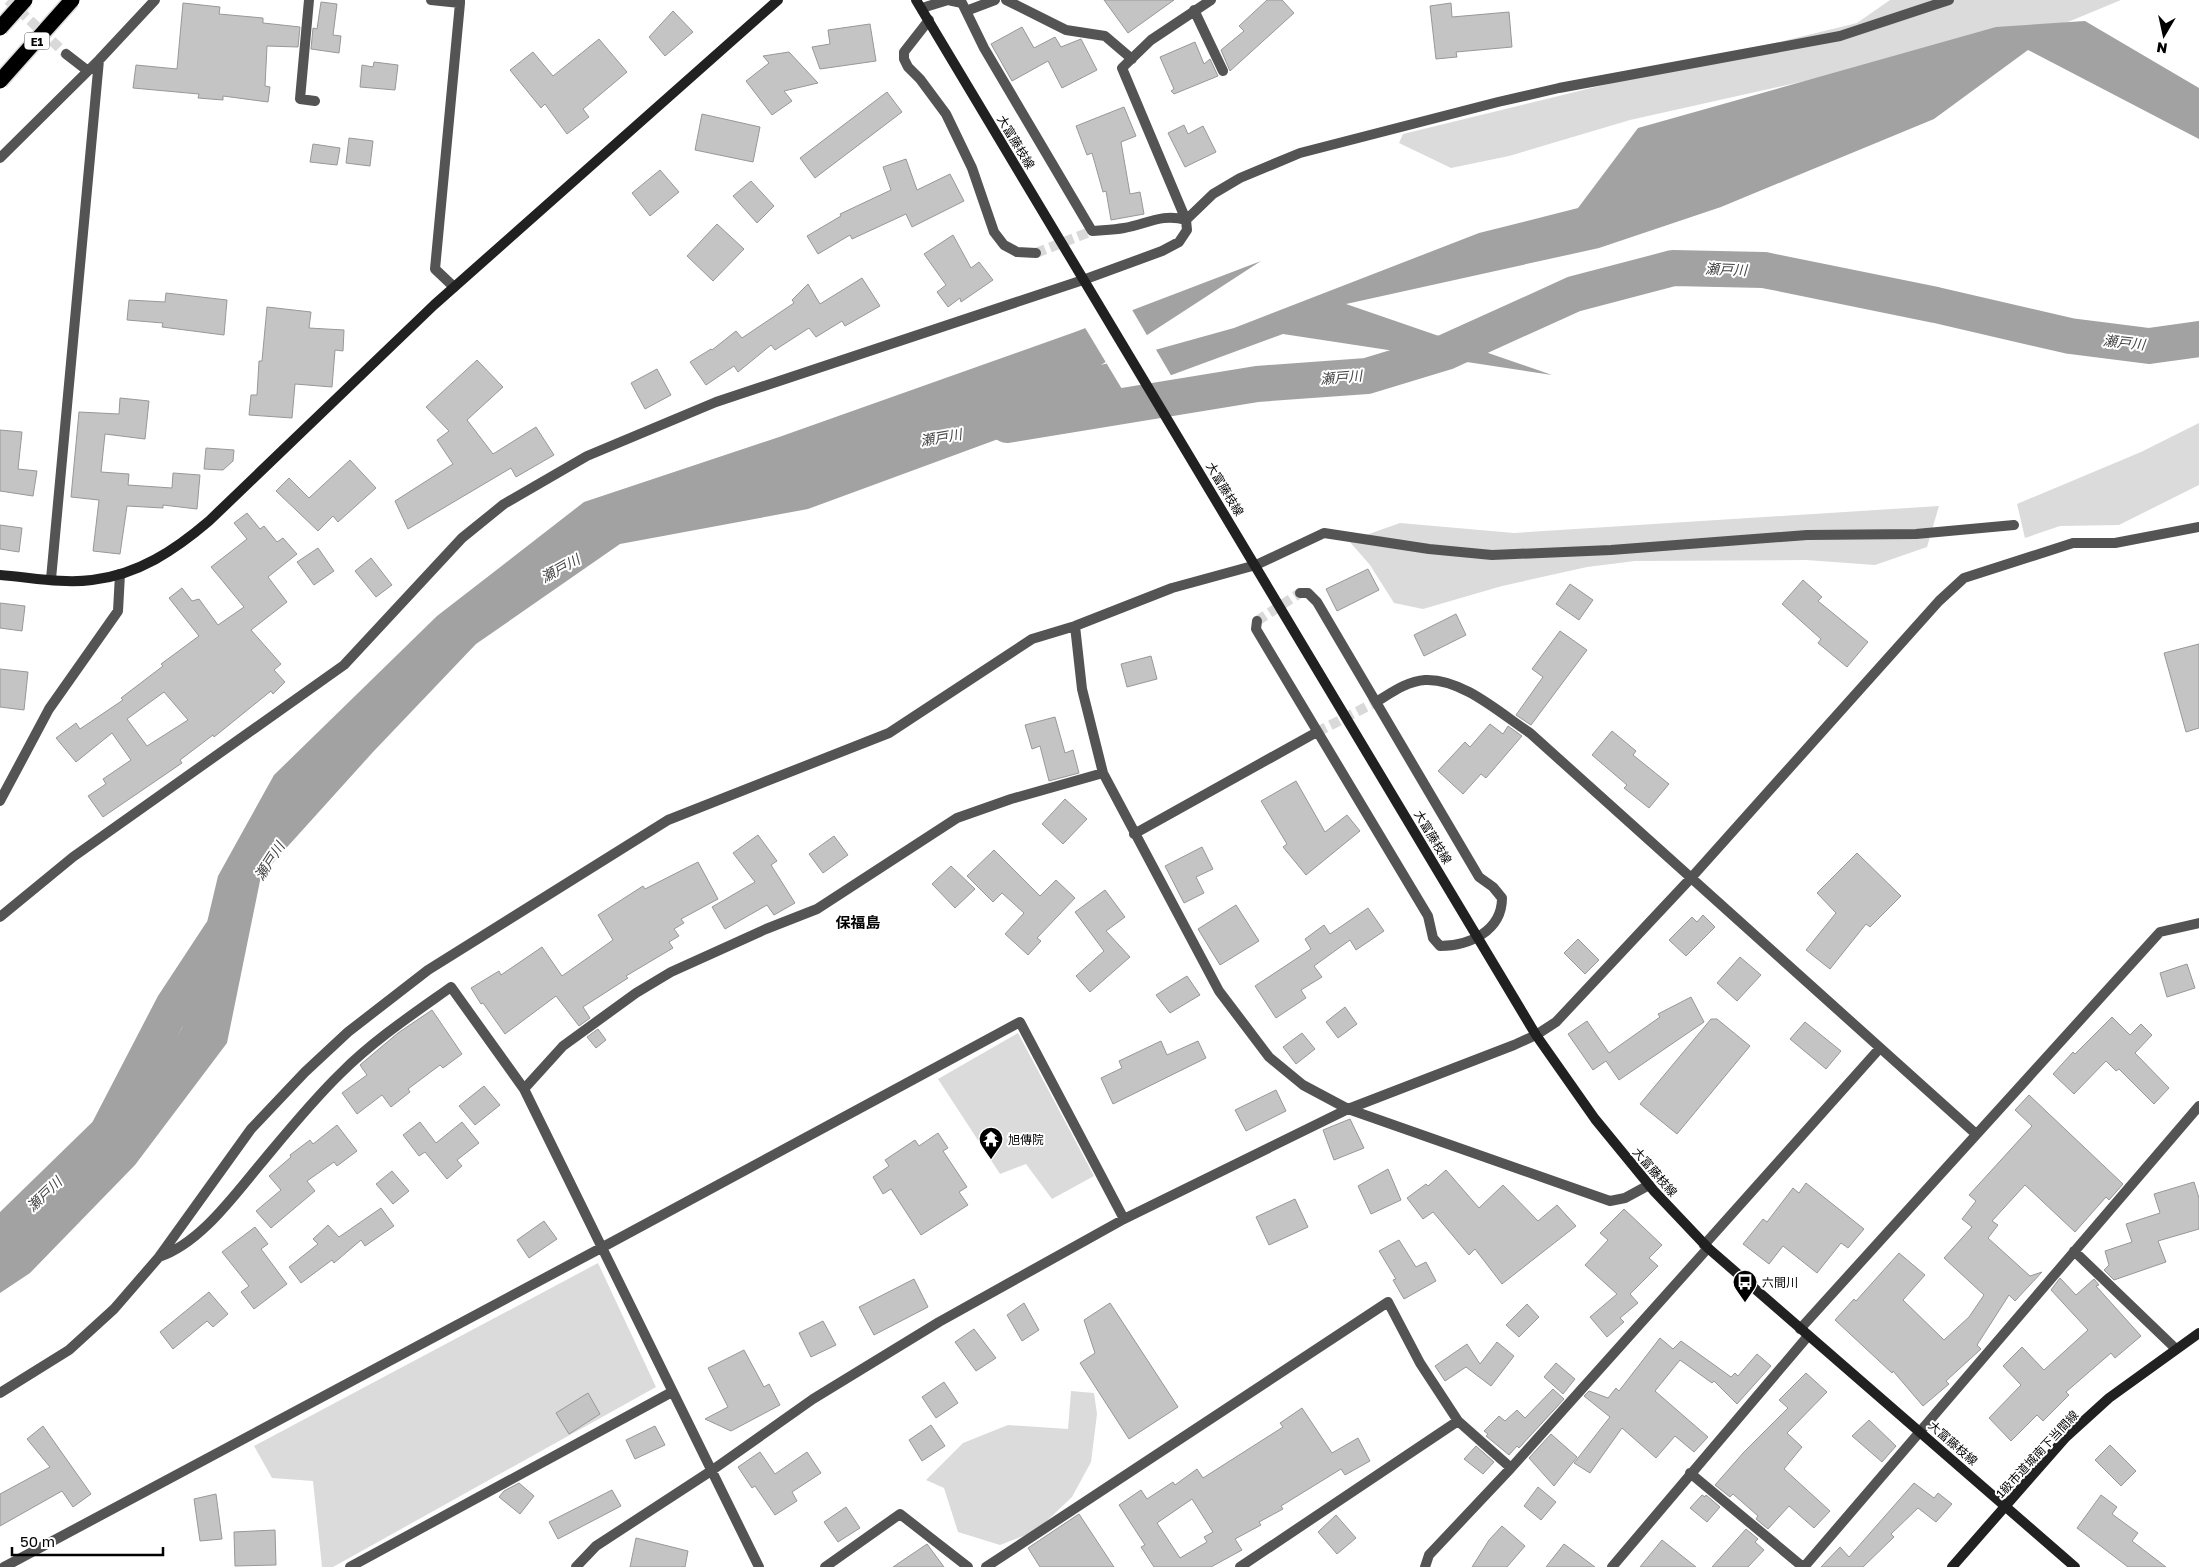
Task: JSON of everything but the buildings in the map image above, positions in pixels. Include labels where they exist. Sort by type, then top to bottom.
[{"type":"highway","points":[[0,28],[25,0]]},
{"type":"highway","name":"E1","points":[[0,81],[72,0]]},
{"type":"main road","points":[[0,575],[91,580],[120,574],[156,560],[182,544],[209,521],[454,287],[778,0]]},
{"type":"main road","name":"大富藤枝線","points":[[919,4],[1536,1035],[1595,1119],[1649,1185],[1706,1246],[2075,1567]]},
{"type":"main road","name":"1級市道城南下当間線","points":[[1952,1567],[2066,1438],[2109,1398],[2199,1333]]},
{"type":"street","points":[[0,158],[99,60],[155,0]]},
{"type":"street","points":[[309,0],[300,99],[315,101]]},
{"type":"street","points":[[431,0],[460,2],[435,269],[454,287]]},
{"type":"street","points":[[919,4],[948,0],[962,3],[984,48],[1092,231],[1122,229],[1162,217],[1174,216],[1186,220]]},
{"type":"street","points":[[966,11],[995,0]]},
{"type":"street","points":[[1006,0],[1066,30],[1105,36],[1132,59]]},
{"type":"street","points":[[0,916],[81,851],[344,665],[462,538],[504,504],[587,456],[716,402],[1084,280],[1162,251],[1179,242],[1187,230],[1186,220],[1122,68],[1150,40],[1211,0]]},
{"type":"street","points":[[1186,220],[1213,194],[1240,178],[1300,153],[1559,88],[1840,36],[1949,0]]},
{"type":"street","points":[[1194,10],[1223,71]]},
{"type":"street","points":[[929,20],[904,52],[904,59],[946,114],[972,168],[994,232],[1004,245],[1017,252],[1036,253]]},
{"type":"street","points":[[66,54],[88,71]]},
{"type":"street","points":[[51,579],[99,60]]},
{"type":"street","points":[[0,1393],[69,1350],[114,1309],[159,1257],[251,1129],[348,1032],[428,970],[668,820],[889,733],[1032,639],[1075,626],[1172,588],[1256,565],[1324,533],[1429,549],[1492,555],[1611,550],[1807,535],[1916,534],[2014,525]]},
{"type":"street","points":[[576,1567],[596,1546],[711,1471],[813,1399],[939,1322],[1124,1219],[1348,1109],[1514,1045],[1536,1035],[1556,1022],[1691,878],[1932,608],[1964,578],[2073,543],[2115,543],[2199,526]]},
{"type":"street","points":[[0,802],[50,709],[118,611],[120,574]]},
{"type":"street","points":[[1257,621],[1256,629],[1428,916],[1433,938],[1440,946],[1452,946],[1478,938],[1497,921],[1502,909],[1502,898],[1493,887],[1479,877],[1317,602],[1308,593],[1300,593]]},
{"type":"street","points":[[1075,626],[1082,689],[1103,773],[1219,991],[1269,1057],[1303,1084],[1348,1109],[1610,1201],[1625,1198],[1649,1185]]},
{"type":"street","points":[[1376,702],[1404,685],[1424,680],[1442,681],[1466,690],[1530,733],[1976,1134]]},
{"type":"street","points":[[1134,834],[1317,732]]},
{"type":"street","points":[[524,1089],[563,1046],[636,993],[671,972],[766,929],[817,909],[958,818],[1011,799],[1103,773]]},
{"type":"street","points":[[1800,1328],[2160,932],[2199,923]]},
{"type":"street","points":[[159,1257],[170,1253],[196,1236],[230,1201],[289,1130],[341,1072],[388,1032],[451,986],[524,1089],[759,1567]]},
{"type":"street","points":[[4,1567],[1020,1022],[1124,1219]]},
{"type":"street","points":[[1425,1567],[1429,1555],[1511,1468],[1880,1048]]},
{"type":"street","points":[[1690,1473],[1804,1567],[2199,1106]]},
{"type":"street","points":[[2074,1251],[2176,1350]]},
{"type":"street","points":[[986,1567],[1388,1302],[1420,1363],[1458,1421],[1511,1468]]},
{"type":"street","points":[[1612,1567],[1808,1336]]},
{"type":"street","points":[[350,1567],[672,1392]]},
{"type":"street","points":[[1240,1567],[1458,1421]]},
{"type":"street","points":[[824,1567],[900,1514],[968,1567]]},
{"type":"shaded area","points":[[1890,0],[2121,0],[2068,22],[1630,120],[1509,156],[1451,168],[1399,143],[1403,134],[1857,23]]},
{"type":"shaded area","points":[[2199,423],[2199,485],[2119,525],[2060,526],[2025,538],[2017,504],[2141,452]]},
{"type":"shaded area","points":[[1939,506],[1927,547],[1875,565],[1806,560],[1635,561],[1587,567],[1502,586],[1423,609],[1394,603],[1370,565],[1349,541],[1400,523],[1514,533]]},
{"type":"shaded area","points":[[1018,1033],[1094,1176],[1052,1199],[1026,1164],[1000,1174],[938,1079]]},
{"type":"shaded area","points":[[598,1263],[656,1387],[333,1567],[322,1567],[313,1481],[272,1478],[254,1446]]},
{"type":"shaded area","points":[[1071,1391],[1094,1393],[1097,1414],[1091,1462],[1072,1497],[1036,1531],[1000,1545],[958,1532],[944,1488],[926,1480],[963,1443],[1008,1425],[1068,1429]]},
{"type":"water","points":[[2085,21],[2199,88],[2199,139],[2028,50],[1934,119],[1721,207],[1599,248],[1346,304],[1552,375],[1283,334],[808,509],[620,544],[476,644],[373,752],[261,876],[227,1043],[135,1165],[30,1273],[0,1293],[0,1232],[124,1125],[182,1028],[218,876],[274,775],[437,616],[584,502],[782,436],[1075,332],[1261,261],[1101,365],[1234,328],[1479,233],[1578,208],[1638,128],[1996,27]]},
{"type":"pier","points":[[1131,308],[1148,337],[1114,359],[1155,348],[1172,377],[1125,394],[1084,326]]},
{"type":"waterway","name":"瀬戸川","points":[[1007,425],[1257,384],[1367,376],[1446,352],[1574,294],[1673,268],[1764,270],[1936,305],[2070,336],[2149,346],[2199,339]]},
{"type":"waterway","name":"瀬戸川","points":[[0,1237],[107,1133],[173,1006],[221,933]]},
{"type":"tunnel","points":[[8,0],[66,54]]},
{"type":"tunnel","points":[[1036,253],[1092,231]]},
{"type":"tunnel","points":[[1257,621],[1300,593]]},
{"type":"tunnel","points":[[1317,732],[1376,702]]},
{"type":"place","name":"旭傳院","points":[[991,1160]]},
{"type":"place","name":"六間川","points":[[1745,1303]]},
{"type":"district","name":"保福島","points":[[858,922]]}]
